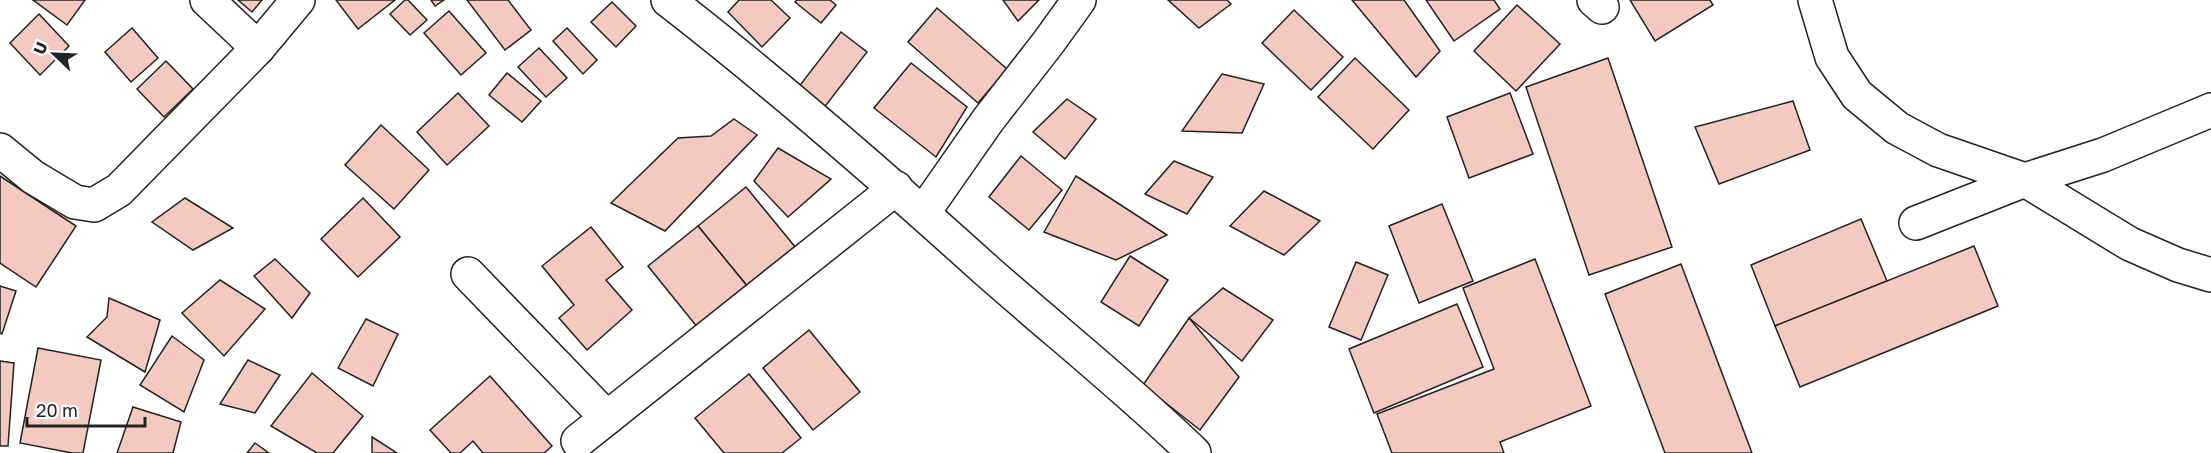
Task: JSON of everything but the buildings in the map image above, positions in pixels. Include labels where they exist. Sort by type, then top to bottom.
[{"type":"street","points":[[207,0],[258,48]]},
{"type":"street","points":[[0,150],[33,177],[75,202],[94,205],[119,190],[258,48],[298,0]]},
{"type":"street","points":[[923,213],[988,120],[1048,44],[1079,0]]},
{"type":"street","points":[[1815,0],[1832,57],[1857,95],[1897,128],[1938,150],[2025,180],[2130,244],[2178,265],[2211,275]]},
{"type":"street","points":[[678,3],[896,188],[1162,422],[1194,453]]},
{"type":"street","points":[[1916,223],[2025,180],[2103,155],[2211,110]]},
{"type":"street","points":[[578,441],[896,188]]},
{"type":"street","points":[[468,274],[607,418]]}]
